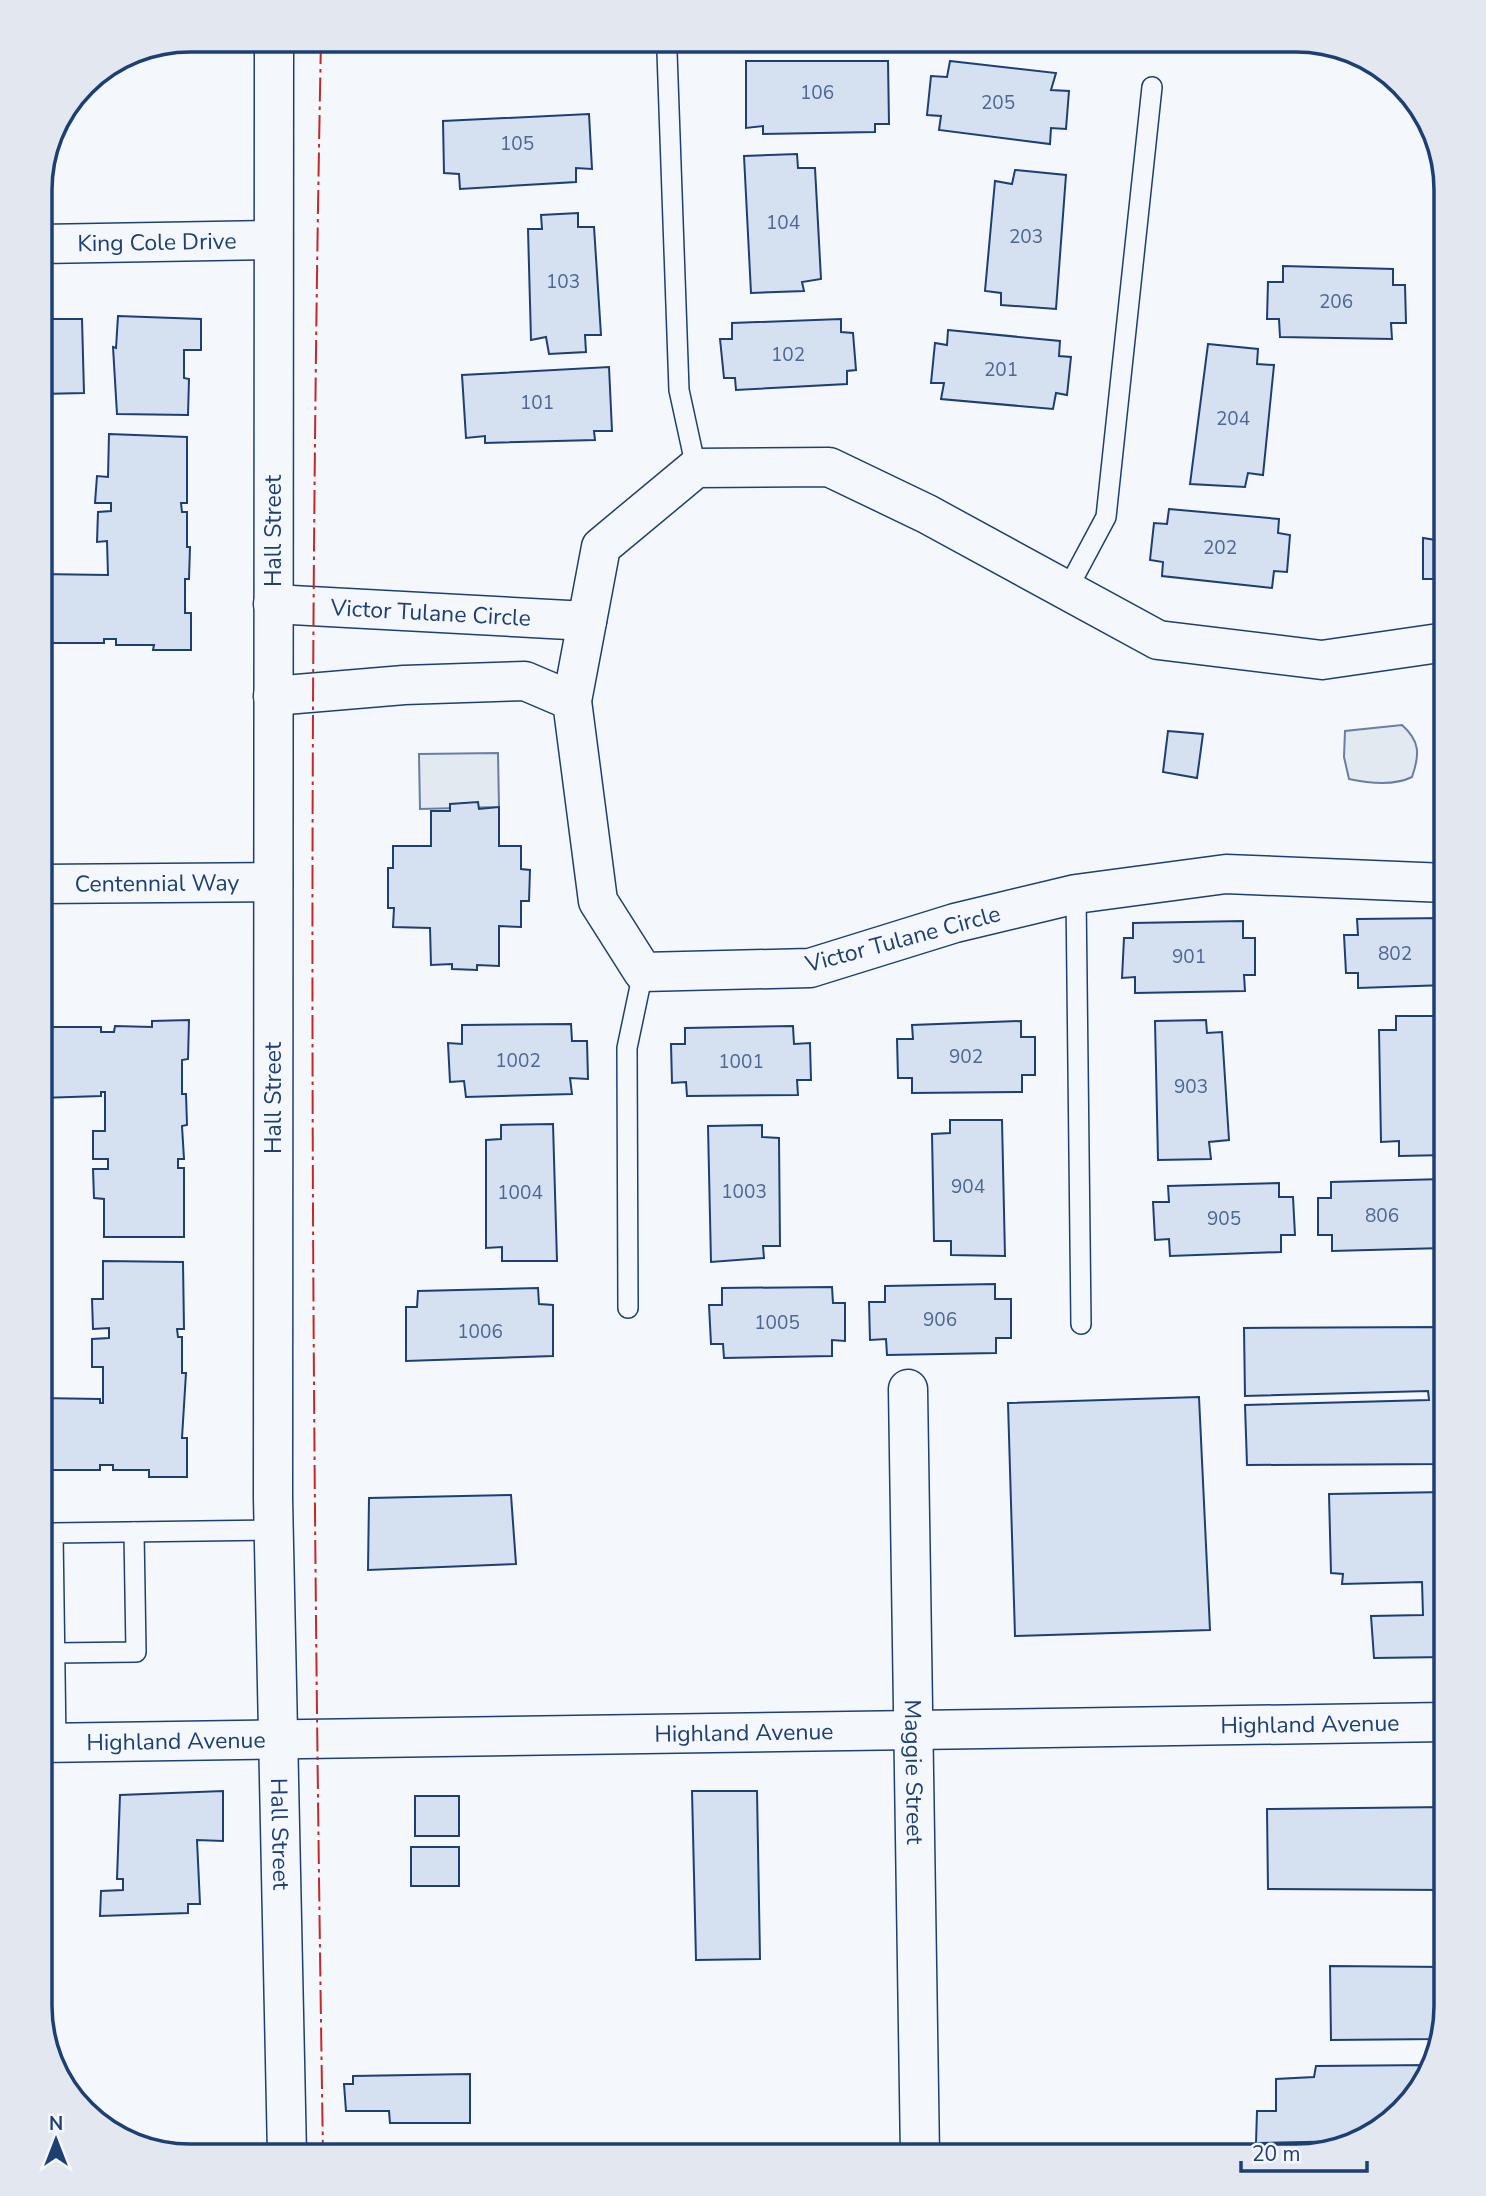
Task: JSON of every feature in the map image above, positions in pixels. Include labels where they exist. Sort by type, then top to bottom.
[{"type":"street","name":"Hall Street","points":[[274,53],[274,1530],[287,2143]]},
{"type":"street","name":"King Cole Drive","points":[[53,244],[274,240]]},
{"type":"street","points":[[643,972],[598,901],[572,701],[601,547],[696,468],[829,467],[927,514],[1158,640],[1322,660],[1434,644]]},
{"type":"street","name":"Victor Tulane Circle","points":[[273,604],[587,621]]},
{"type":"street","points":[[274,696],[404,685],[526,681],[572,701]]},
{"type":"street","name":"Victor Tulane Circle","points":[[643,972],[810,968],[955,923],[1076,894],[1226,874],[1434,883]]},
{"type":"street","name":"Centennial Way","points":[[53,884],[273,883]]},
{"type":"street","name":"Maggie Street","points":[[908,1389],[920,2143]]},
{"type":"street","name":"Highland Avenue","points":[[52,1743],[1434,1723]]},
{"type":"lane","points":[[667,53],[679,390],[696,468]]},
{"type":"lane","points":[[1067,590],[1106,517],[1152,87]]},
{"type":"lane","points":[[1076,894],[1081,1324]]},
{"type":"lane","points":[[628,1308],[627,1048],[643,972]]},
{"type":"lane","points":[[52,1533],[274,1530]]},
{"type":"lane","points":[[55,1653],[136,1652],[134,1532]]},
{"type":"lane","points":[[52,1611],[55,1653],[52,1689]]},
{"type":"shaded area","points":[[1402,725],[1417,748],[1412,777],[1389,783],[1349,779],[1344,757],[1345,731]]},
{"type":"shaded area","points":[[498,753],[499,807],[420,809],[419,754]]},
{"type":"building","points":[[746,61],[888,61],[889,124],[875,124],[875,132],[763,134],[763,126],[746,128]]},
{"type":"building","points":[[950,61],[1056,73],[1051,90],[1069,91],[1066,129],[1051,128],[1050,144],[939,130],[941,116],[927,115],[931,76],[947,77]]},
{"type":"building","points":[[589,114],[592,169],[576,168],[576,182],[460,189],[459,174],[444,173],[443,121]]},
{"type":"building","points":[[797,154],[798,168],[815,168],[821,279],[802,282],[804,291],[751,293],[744,156]]},
{"type":"building","points":[[1015,170],[1066,175],[1056,309],[1001,305],[1001,293],[985,291],[995,181],[1012,184]]},
{"type":"building","points":[[578,213],[578,227],[594,227],[601,335],[585,335],[586,352],[549,354],[546,337],[531,340],[528,229],[542,229],[541,215]]},
{"type":"building","points":[[1283,266],[1393,269],[1393,285],[1405,285],[1406,323],[1391,323],[1392,339],[1280,337],[1279,319],[1267,319],[1268,282],[1283,282]]},
{"type":"building","points":[[118,316],[201,319],[201,350],[184,350],[184,378],[189,379],[188,415],[117,414],[113,347],[116,348]]},
{"type":"building","points":[[53,319],[82,319],[84,393],[53,394]]},
{"type":"building","points":[[841,319],[841,332],[853,333],[856,370],[847,371],[847,384],[736,390],[735,378],[724,378],[720,339],[732,339],[732,323]]},
{"type":"building","points":[[948,330],[1060,341],[1059,356],[1071,357],[1067,395],[1056,393],[1053,409],[941,399],[944,383],[931,383],[935,343],[947,345]]},
{"type":"building","points":[[1208,344],[1258,349],[1257,364],[1274,365],[1263,475],[1248,473],[1245,487],[1190,484]]},
{"type":"building","points":[[609,367],[612,431],[594,431],[595,440],[485,443],[485,436],[466,438],[462,375]]},
{"type":"building","points":[[109,434],[187,437],[187,503],[181,503],[182,512],[187,512],[187,547],[190,547],[189,579],[185,579],[185,613],[191,613],[191,650],[153,650],[154,645],[116,645],[116,639],[104,639],[104,643],[53,643],[53,574],[108,575],[107,541],[97,542],[98,512],[111,511],[111,503],[95,503],[97,476],[108,477]]},
{"type":"building","points":[[1169,509],[1279,519],[1278,533],[1290,535],[1287,572],[1274,571],[1272,588],[1162,576],[1163,562],[1150,560],[1154,523],[1167,524]]},
{"type":"building","points":[[1423,538],[1434,540],[1434,579],[1423,579]]},
{"type":"building","points":[[1168,731],[1203,734],[1197,778],[1163,772]]},
{"type":"building","points":[[478,802],[479,809],[499,807],[499,846],[521,846],[521,869],[530,870],[529,901],[521,901],[521,927],[499,926],[499,966],[477,965],[477,970],[452,969],[452,964],[431,965],[430,928],[393,927],[394,908],[388,908],[388,868],[393,868],[393,846],[431,846],[431,811],[450,811],[450,804]]},
{"type":"building","points":[[1434,918],[1434,985],[1358,988],[1358,973],[1346,973],[1344,935],[1358,935],[1357,919]]},
{"type":"building","points":[[1243,921],[1243,938],[1255,938],[1255,975],[1244,975],[1245,991],[1135,993],[1135,977],[1122,978],[1124,938],[1133,938],[1133,923]]},
{"type":"building","points":[[1396,1016],[1434,1016],[1434,1155],[1399,1156],[1399,1141],[1381,1142],[1379,1030],[1396,1030]]},
{"type":"building","points":[[189,1020],[188,1059],[182,1060],[182,1094],[186,1094],[187,1125],[182,1126],[184,1159],[178,1159],[178,1168],[184,1168],[184,1237],[104,1237],[104,1199],[94,1198],[93,1169],[108,1169],[108,1159],[93,1159],[93,1131],[105,1131],[105,1092],[101,1092],[101,1096],[52,1098],[53,1027],[101,1027],[101,1032],[114,1032],[115,1026],[152,1027],[152,1021]]},
{"type":"building","points":[[1206,1020],[1207,1033],[1222,1032],[1229,1140],[1209,1142],[1211,1159],[1158,1160],[1155,1021]]},
{"type":"building","points":[[1021,1021],[1021,1037],[1035,1037],[1035,1075],[1022,1075],[1022,1092],[912,1093],[912,1078],[898,1078],[897,1039],[913,1039],[912,1025]]},
{"type":"building","points":[[571,1024],[572,1041],[587,1041],[588,1079],[570,1078],[572,1094],[466,1097],[464,1081],[450,1082],[448,1043],[462,1044],[462,1025]]},
{"type":"building","points":[[793,1026],[794,1044],[810,1043],[811,1080],[797,1080],[798,1095],[687,1096],[686,1082],[672,1083],[671,1044],[685,1044],[685,1028]]},
{"type":"building","points":[[950,1120],[1002,1120],[1005,1256],[951,1255],[951,1241],[934,1241],[932,1134],[950,1133]]},
{"type":"building","points":[[553,1124],[557,1261],[502,1261],[502,1247],[486,1248],[486,1140],[501,1139],[501,1125]]},
{"type":"building","points":[[762,1125],[762,1137],[779,1138],[780,1246],[763,1246],[764,1258],[711,1262],[708,1126]]},
{"type":"building","points":[[1434,1179],[1434,1248],[1332,1251],[1332,1235],[1318,1235],[1318,1198],[1331,1198],[1331,1182]]},
{"type":"building","points":[[1279,1183],[1279,1197],[1293,1197],[1295,1235],[1281,1235],[1281,1252],[1170,1256],[1169,1239],[1155,1240],[1153,1202],[1169,1202],[1168,1186]]},
{"type":"building","points":[[103,1261],[183,1262],[184,1329],[177,1329],[178,1337],[182,1337],[182,1373],[186,1373],[182,1438],[187,1438],[187,1477],[149,1477],[149,1470],[113,1470],[113,1465],[100,1465],[100,1470],[52,1470],[52,1398],[100,1399],[100,1403],[103,1403],[103,1367],[92,1367],[92,1339],[109,1338],[109,1328],[93,1329],[92,1299],[103,1299]]},
{"type":"building","points":[[995,1284],[995,1299],[1011,1299],[1011,1338],[996,1338],[996,1353],[887,1355],[886,1339],[870,1340],[869,1302],[885,1302],[885,1286]]},
{"type":"building","points":[[832,1287],[833,1303],[845,1303],[845,1341],[832,1340],[832,1356],[724,1358],[723,1344],[711,1344],[709,1305],[722,1305],[722,1288]]},
{"type":"building","points":[[538,1288],[539,1304],[553,1305],[553,1356],[406,1361],[406,1307],[417,1307],[418,1291]]},
{"type":"building","points":[[1434,1327],[1434,1464],[1247,1465],[1245,1405],[1429,1400],[1428,1391],[1245,1396],[1244,1328]]},
{"type":"building","points":[[1199,1397],[1210,1630],[1015,1636],[1008,1403]]},
{"type":"building","points":[[1434,1492],[1434,1657],[1374,1658],[1371,1616],[1423,1615],[1422,1582],[1342,1584],[1343,1574],[1331,1573],[1329,1494]]},
{"type":"building","points":[[511,1495],[516,1564],[368,1570],[369,1498]]},
{"type":"building","points":[[223,1791],[223,1841],[197,1840],[200,1904],[188,1904],[188,1913],[100,1916],[101,1891],[123,1890],[123,1879],[117,1879],[120,1795]]},
{"type":"building","points":[[692,1791],[757,1791],[760,1959],[696,1960]]},
{"type":"building","points":[[415,1796],[459,1796],[459,1836],[415,1836]]},
{"type":"building","points":[[1434,1807],[1434,1890],[1268,1889],[1267,1809]]},
{"type":"building","points":[[411,1847],[459,1847],[459,1886],[411,1886]]},
{"type":"building","points":[[1330,1966],[1434,1967],[1434,2005],[1429,2039],[1331,2040]]},
{"type":"building","points":[[1419,2065],[1393,2103],[1364,2125],[1348,2133],[1314,2142],[1256,2143],[1257,2111],[1276,2111],[1276,2079],[1314,2077],[1316,2066]]},
{"type":"building","points":[[470,2074],[470,2123],[390,2123],[389,2111],[346,2111],[344,2084],[353,2084],[353,2076]]},
{"type":"power","points":[[321,53],[314,569],[313,1098],[323,2143]]}]
